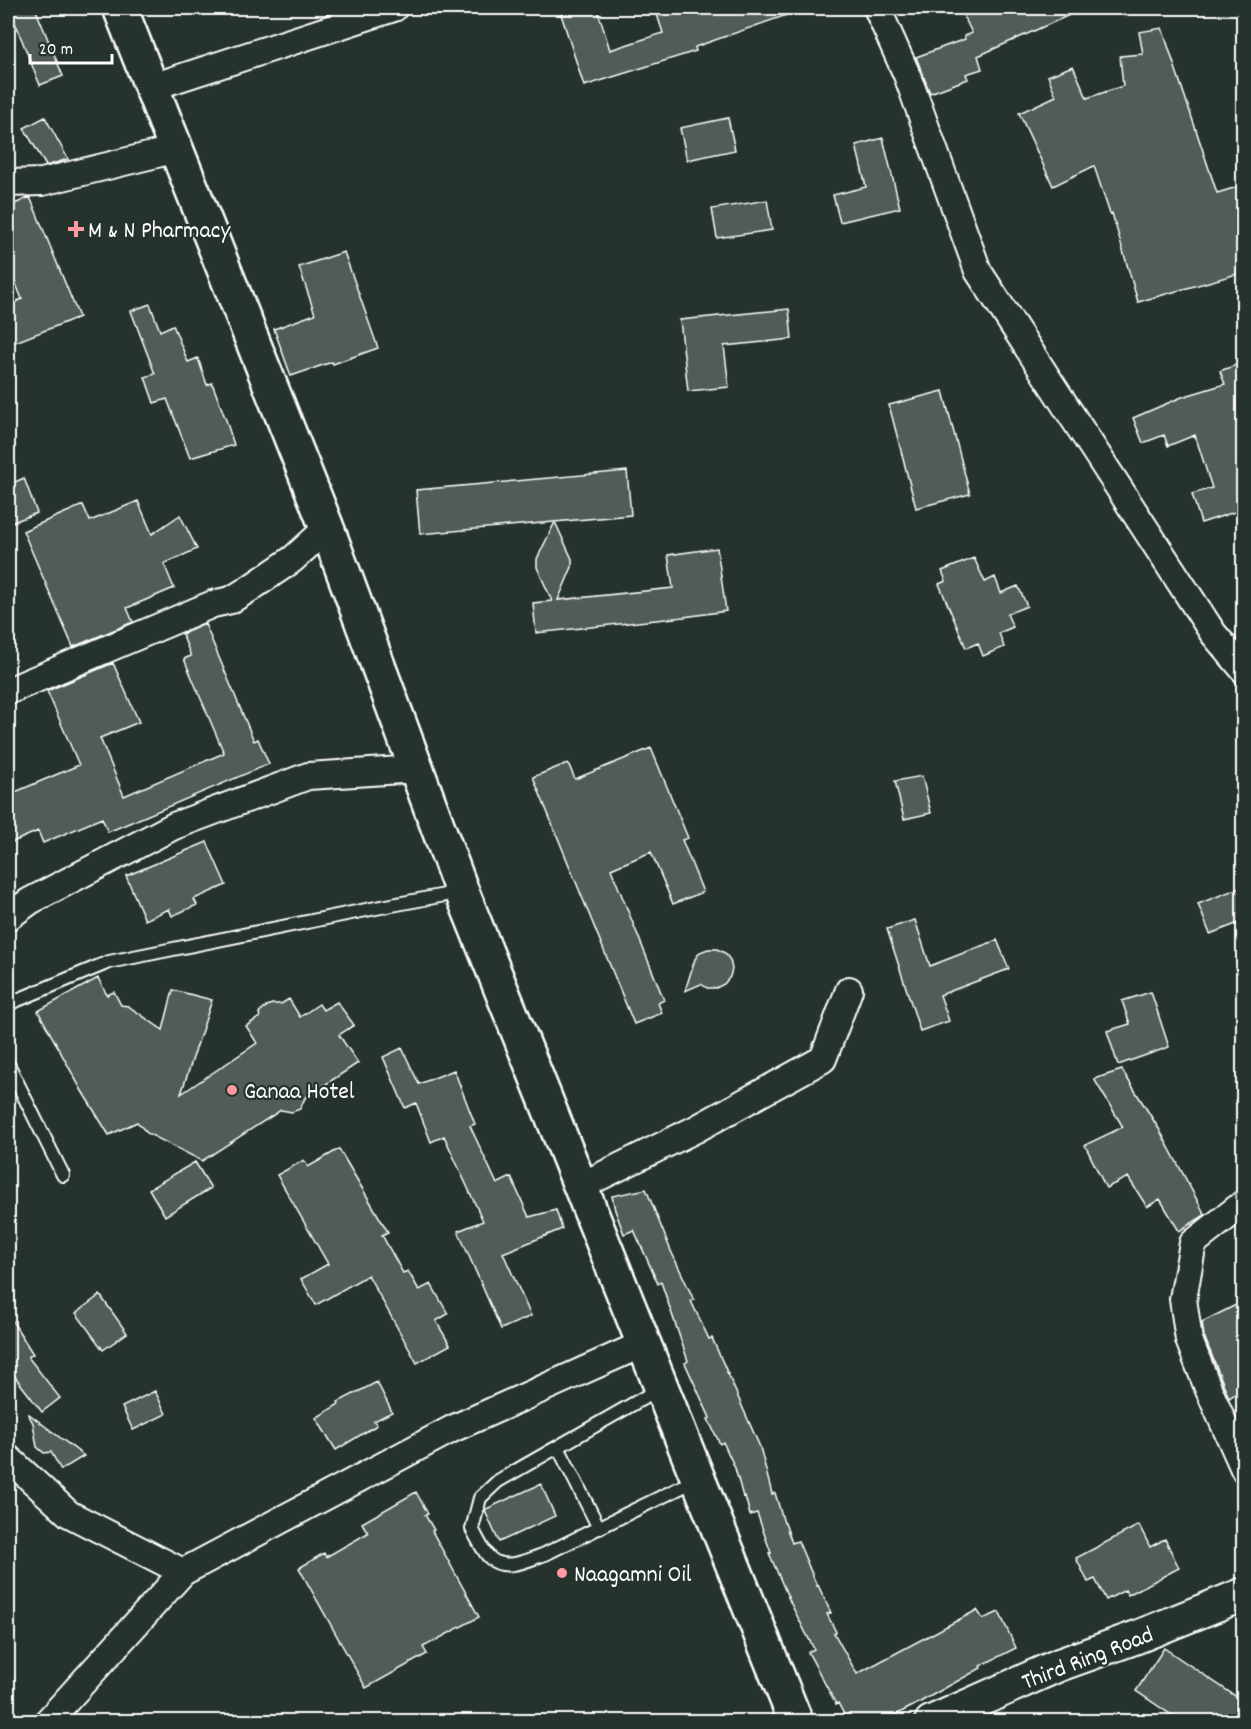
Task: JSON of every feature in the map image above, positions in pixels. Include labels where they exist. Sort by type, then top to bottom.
[{"type":"highway","points":[[120,8],[327,528],[462,892],[796,1722]]},
{"type":"street","points":[[152,87],[394,8]]},
{"type":"street","points":[[877,8],[907,75],[978,271],[1213,633],[1244,670]]},
{"type":"street","points":[[8,183],[42,182],[177,148]]},
{"type":"street","points":[[8,691],[213,604],[231,600],[293,559],[327,528]]},
{"type":"street","points":[[8,917],[19,897],[174,825],[308,776],[417,769]]},
{"type":"street","points":[[581,1186],[696,1129],[824,1059],[849,990]]},
{"type":"street","points":[[1244,1203],[1193,1243],[1183,1299],[1189,1340],[1244,1469]]},
{"type":"street","points":[[47,1722],[183,1572],[452,1429],[645,1343]]},
{"type":"street","points":[[8,1458],[69,1514],[183,1572]]},
{"type":"street","name":"Third Ring Road","points":[[931,1722],[1059,1665],[1243,1595]]},
{"type":"lane","points":[[8,1004],[108,962],[462,892]]},
{"type":"lane","points":[[8,1064],[63,1175]]},
{"type":"lane","points":[[662,1387],[498,1481],[480,1498],[472,1529],[489,1558],[502,1565],[519,1563],[545,1554],[699,1479]]},
{"type":"lane","points":[[558,1447],[599,1528]]},
{"type":"building","points":[[9,8],[35,8],[63,76],[40,85]]},
{"type":"building","points":[[559,8],[597,8],[610,50],[663,33],[655,8],[798,8],[798,11],[695,47],[696,51],[584,86]]},
{"type":"building","points":[[960,8],[1085,8],[978,56],[982,69],[966,74],[968,79],[930,93],[916,57],[965,39],[964,36],[972,33]]},
{"type":"building","points":[[1162,28],[1217,193],[1244,185],[1244,272],[1138,302],[1112,213],[1110,214],[1094,166],[1053,186],[1019,113],[1056,96],[1048,76],[1073,66],[1087,98],[1123,86],[1120,56],[1143,54],[1139,32]]},
{"type":"building","points":[[45,117],[68,159],[46,166],[24,128]]},
{"type":"building","points":[[728,118],[735,150],[687,160],[680,128]]},
{"type":"building","points":[[883,138],[900,208],[840,222],[833,195],[866,187],[856,145]]},
{"type":"building","points":[[30,197],[79,317],[8,345],[8,305],[22,299],[8,264],[8,207]]},
{"type":"building","points":[[767,200],[772,230],[717,238],[712,209]]},
{"type":"building","points":[[344,252],[378,348],[291,376],[274,329],[315,314],[299,267]]},
{"type":"building","points":[[150,304],[160,331],[173,325],[188,362],[198,358],[207,385],[212,383],[234,445],[190,458],[167,399],[154,403],[145,377],[155,374],[131,311]]},
{"type":"building","points":[[789,309],[792,339],[724,346],[729,387],[688,391],[680,320]]},
{"type":"building","points":[[1244,362],[1244,509],[1201,523],[1192,494],[1212,488],[1195,435],[1168,446],[1164,435],[1143,443],[1133,418],[1182,397],[1225,384],[1220,371]]},
{"type":"building","points":[[943,391],[970,494],[916,508],[889,405]]},
{"type":"building","points":[[627,471],[631,515],[420,534],[416,490]]},
{"type":"building","points":[[24,478],[37,513],[13,522],[8,507],[8,485]]},
{"type":"building","points":[[138,501],[152,534],[180,515],[197,549],[164,564],[174,588],[127,608],[133,622],[73,647],[23,531],[83,505],[90,521]]},
{"type":"building","points":[[555,522],[572,559],[572,567],[558,600],[673,588],[668,555],[717,548],[726,611],[536,633],[533,603],[552,601],[537,567],[537,559]]},
{"type":"building","points":[[974,558],[985,582],[995,577],[1001,593],[1018,586],[1027,606],[1007,614],[1013,627],[999,633],[1004,647],[983,656],[978,643],[966,648],[939,584],[946,581],[942,571]]},
{"type":"building","points":[[205,624],[254,741],[258,739],[269,764],[108,832],[102,818],[43,843],[38,831],[8,844],[8,795],[79,765],[47,691],[113,663],[139,722],[100,738],[124,796],[224,753],[184,659],[191,656],[182,634]]},
{"type":"building","points":[[651,748],[688,838],[682,840],[703,892],[673,904],[651,852],[611,869],[664,1000],[658,1003],[662,1013],[634,1024],[533,777],[568,763],[575,779]]},
{"type":"building","points":[[922,776],[931,813],[904,819],[895,781]]},
{"type":"building","points":[[207,842],[226,885],[194,899],[197,905],[172,916],[169,909],[145,920],[126,876]]},
{"type":"building","points":[[1244,886],[1244,921],[1210,934],[1198,904]]},
{"type":"building","points":[[915,920],[930,966],[997,940],[1009,969],[940,995],[949,1021],[920,1031],[887,929]]},
{"type":"building","points":[[717,949],[725,953],[732,969],[730,977],[716,988],[707,988],[701,984],[685,991],[695,959],[700,952]]},
{"type":"building","points":[[98,978],[107,995],[114,992],[121,1005],[128,1006],[163,1030],[173,990],[212,1000],[181,1094],[257,1043],[246,1026],[260,1017],[259,1013],[267,1006],[281,1004],[289,999],[300,1017],[319,1004],[323,1010],[337,1002],[354,1025],[339,1035],[358,1063],[305,1098],[300,1109],[292,1112],[281,1110],[202,1161],[147,1133],[137,1122],[109,1135],[38,1011]]},
{"type":"building","points":[[1151,992],[1169,1047],[1118,1065],[1107,1031],[1130,1024],[1122,1001]]},
{"type":"building","points":[[402,1048],[419,1084],[454,1070],[475,1124],[470,1126],[497,1184],[511,1177],[529,1217],[556,1210],[562,1229],[503,1253],[531,1316],[501,1329],[458,1231],[483,1221],[444,1136],[431,1142],[416,1103],[405,1108],[383,1057]]},
{"type":"building","points":[[1122,1070],[1159,1129],[1205,1215],[1179,1231],[1160,1199],[1147,1207],[1128,1177],[1106,1188],[1085,1145],[1123,1127],[1094,1079]]},
{"type":"building","points":[[339,1149],[388,1232],[382,1235],[403,1273],[408,1271],[419,1290],[431,1284],[448,1314],[436,1321],[450,1345],[417,1363],[368,1275],[316,1305],[301,1279],[328,1264],[277,1175],[304,1160],[308,1167]]},
{"type":"building","points":[[195,1162],[211,1188],[165,1216],[149,1189]]},
{"type":"building","points":[[646,1189],[694,1300],[691,1301],[709,1339],[712,1338],[760,1447],[772,1494],[775,1493],[792,1543],[798,1541],[831,1613],[827,1614],[836,1632],[834,1633],[857,1674],[977,1610],[983,1619],[999,1612],[1016,1648],[881,1722],[848,1722],[808,1652],[814,1649],[769,1553],[771,1553],[757,1513],[750,1515],[735,1468],[723,1442],[720,1444],[708,1419],[710,1418],[685,1363],[688,1361],[661,1282],[658,1284],[634,1230],[624,1234],[612,1196]]},
{"type":"building","points":[[100,1295],[127,1333],[103,1350],[76,1313]]},
{"type":"building","points":[[1244,1301],[1244,1388],[1229,1398],[1204,1336],[1202,1322]]},
{"type":"building","points":[[8,1314],[33,1354],[28,1357],[60,1398],[42,1412],[8,1370]]},
{"type":"building","points":[[377,1382],[392,1412],[374,1421],[377,1425],[336,1450],[316,1418],[339,1404],[338,1402]]},
{"type":"building","points":[[155,1391],[166,1414],[133,1430],[122,1407]]},
{"type":"building","points":[[28,1414],[84,1456],[61,1470],[51,1452],[44,1453],[37,1447],[33,1423]]},
{"type":"building","points":[[541,1484],[555,1516],[499,1542],[486,1509]]},
{"type":"building","points":[[416,1492],[428,1514],[425,1515],[434,1530],[432,1531],[479,1617],[423,1647],[427,1654],[366,1688],[299,1568],[324,1553],[326,1557],[368,1533],[362,1523]]},
{"type":"building","points":[[1139,1525],[1150,1547],[1165,1539],[1179,1568],[1128,1595],[1125,1590],[1106,1600],[1095,1579],[1088,1582],[1076,1558]]},
{"type":"building","points":[[1164,1648],[1244,1702],[1244,1722],[1182,1722],[1136,1691]]},
{"type":"place","name":"M & N Pharmacy","points":[[76,229]]},
{"type":"place","name":"Ganaa Hotel","points":[[232,1090]]},
{"type":"place","name":"Naagamni Oil","points":[[562,1573]]}]
